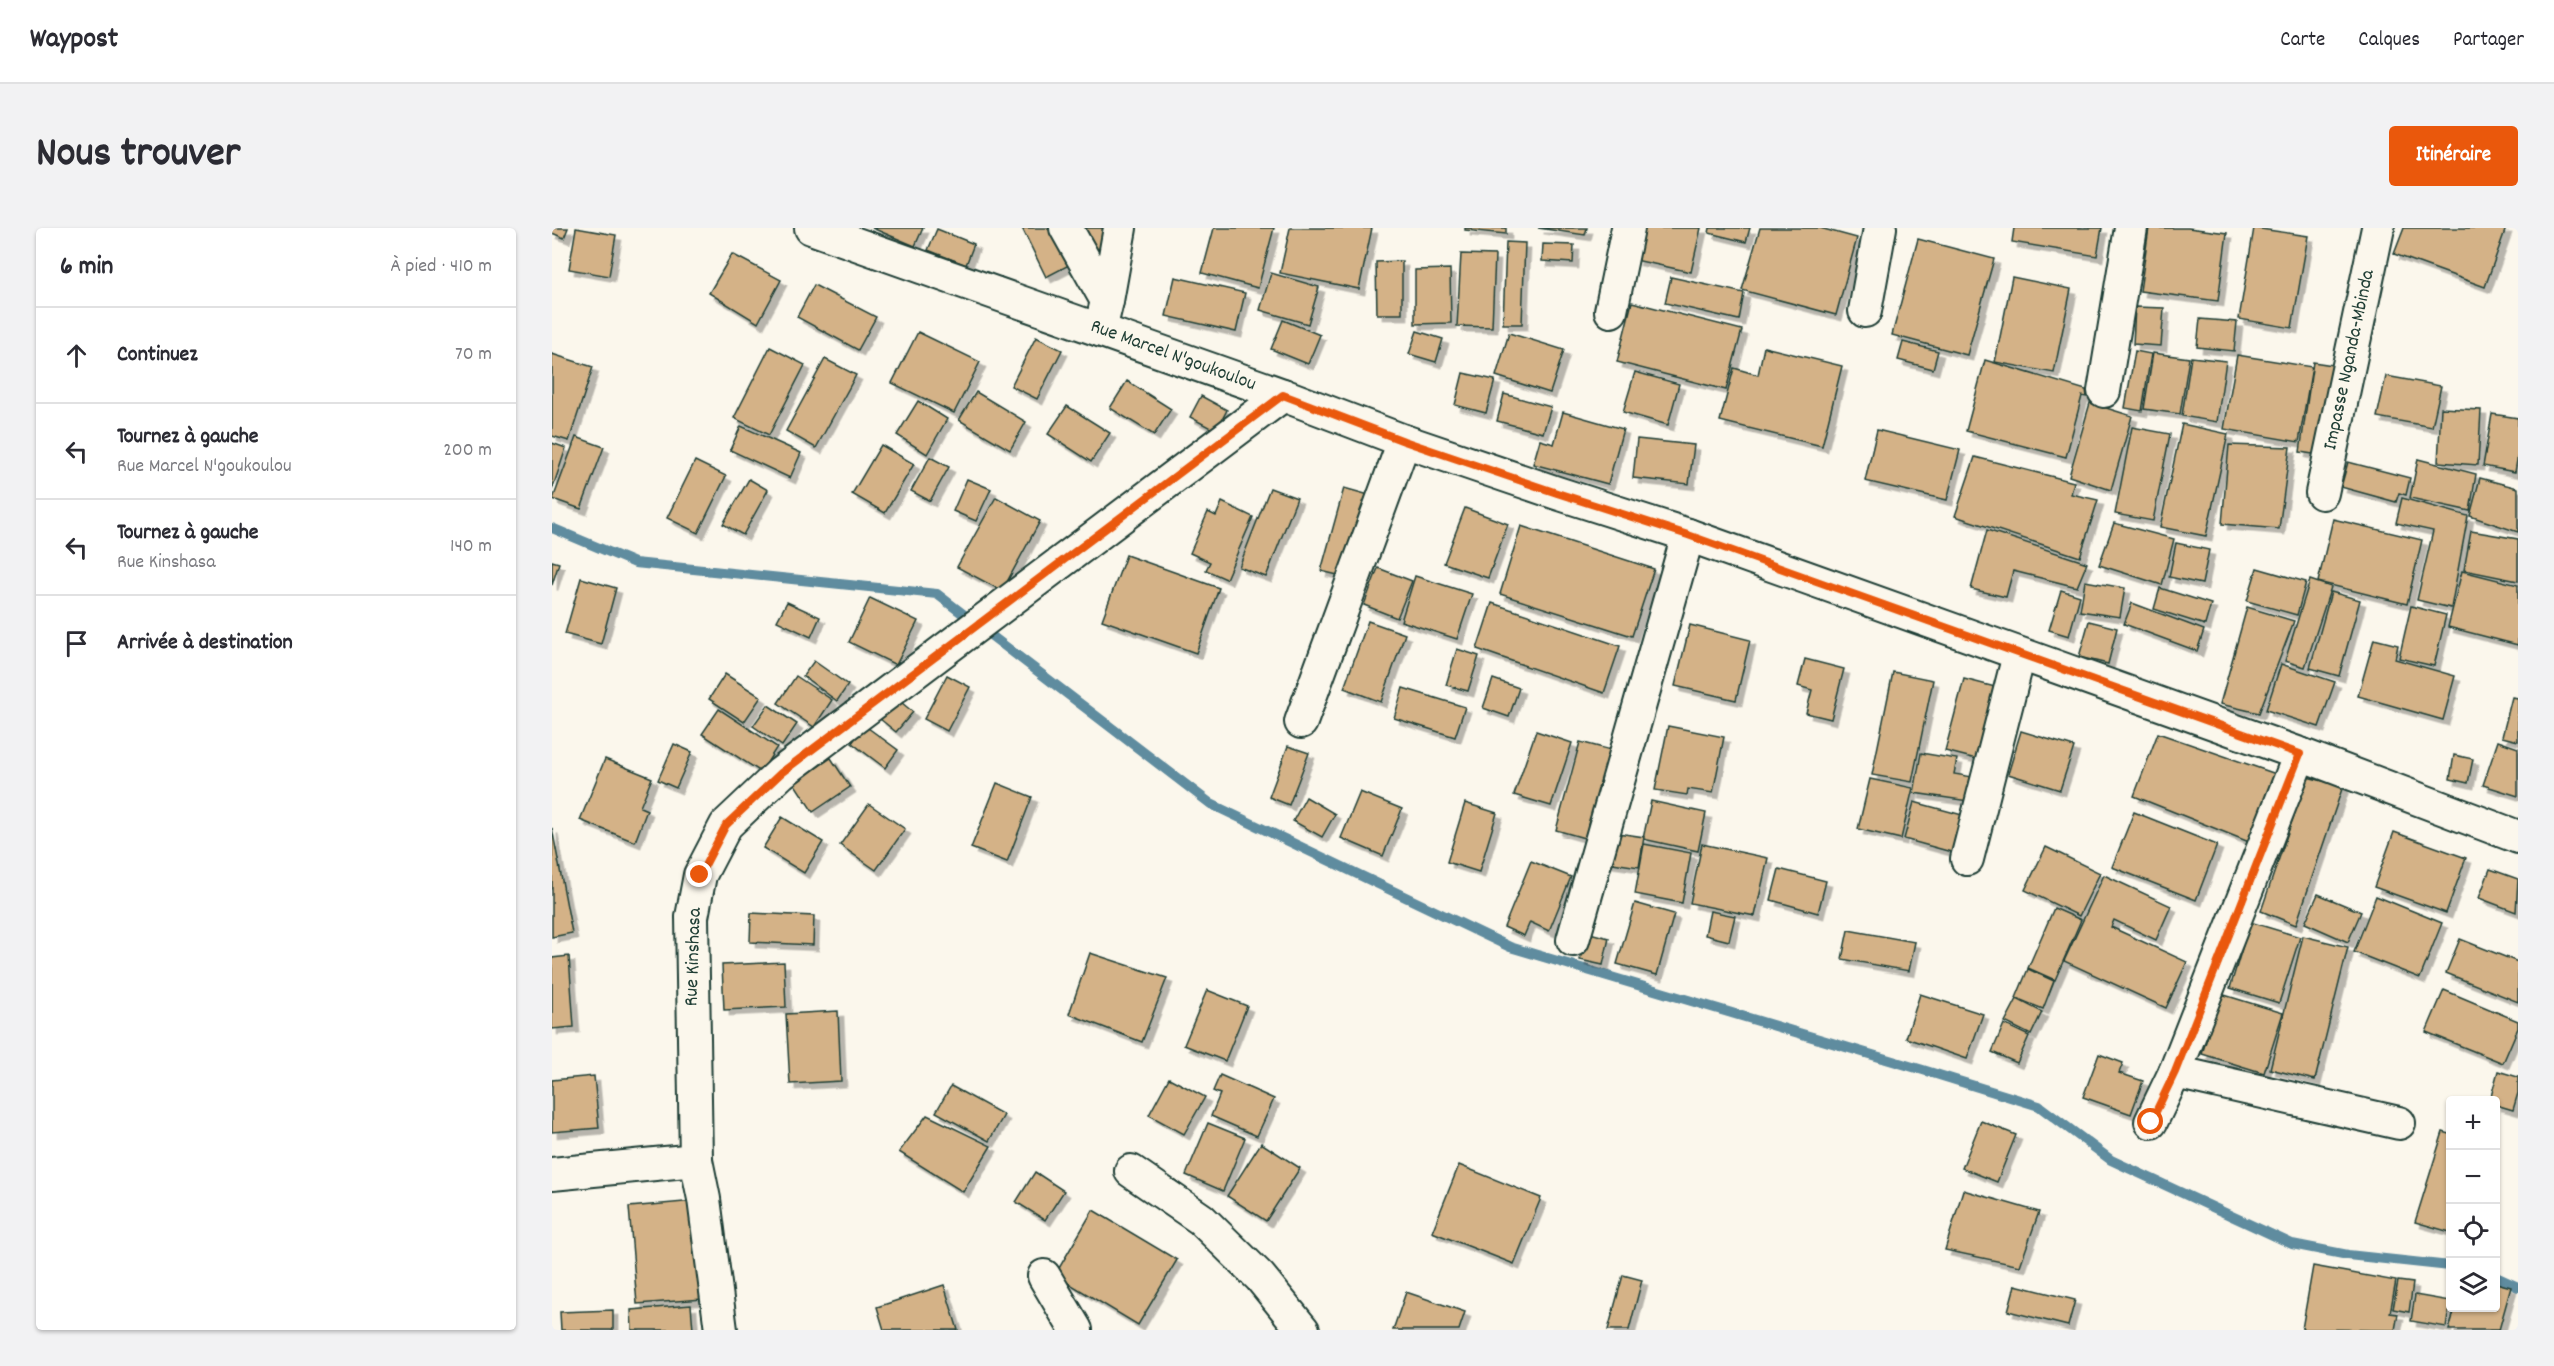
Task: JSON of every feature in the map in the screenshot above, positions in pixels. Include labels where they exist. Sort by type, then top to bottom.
[{"type":"street","name":"Rue Marcel N'goukoulou","points":[[811,228],[1103,316],[1283,395],[1404,441],[1688,535],[2300,754],[2518,837]]},
{"type":"street","points":[[1066,228],[1103,316]]},
{"type":"street","points":[[1103,316],[1120,228]]},
{"type":"street","points":[[1611,311],[1628,228]]},
{"type":"street","points":[[1865,310],[1880,228]]},
{"type":"street","points":[[2104,391],[2131,228]]},
{"type":"street","name":"Impasse Nganda-Mbinda","points":[[2322,493],[2378,228]]},
{"type":"street","name":"Rue Kinshasa","points":[[722,1330],[704,1199],[696,1160],[692,917],[700,875],[726,825],[781,773],[1283,395]]},
{"type":"street","points":[[1301,722],[1404,441]]},
{"type":"street","points":[[1573,940],[1688,535]]},
{"type":"street","points":[[1967,859],[2019,655]]},
{"type":"street","points":[[2151,1122],[2175,1072],[2300,754]]},
{"type":"street","points":[[2175,1072],[2399,1123]]},
{"type":"street","points":[[552,1174],[696,1160]]},
{"type":"street","points":[[1131,1171],[1201,1219],[1260,1277],[1303,1330]]},
{"type":"street","points":[[1044,1276],[1076,1330]]},
{"type":"building","points":[[552,228],[568,228],[564,238],[552,233]]},
{"type":"building","points":[[576,228],[616,235],[609,276],[569,269]]},
{"type":"building","points":[[872,228],[923,228],[915,246]]},
{"type":"building","points":[[1022,228],[1057,228],[1073,263],[1046,277]]},
{"type":"building","points":[[1073,228],[1109,228],[1105,256],[1088,259]]},
{"type":"building","points":[[1214,228],[1274,228],[1258,288],[1202,273]]},
{"type":"building","points":[[1290,228],[1372,228],[1359,289],[1280,273]]},
{"type":"building","points":[[1465,228],[1506,228],[1506,234],[1465,230]]},
{"type":"building","points":[[1538,228],[1587,228],[1585,235]]},
{"type":"building","points":[[1641,228],[1701,228],[1691,272],[1635,260]]},
{"type":"building","points":[[1710,228],[1750,228],[1746,242],[1709,233]]},
{"type":"building","points":[[1760,228],[1820,228],[1857,238],[1836,315],[1742,290]]},
{"type":"building","points":[[2014,228],[2102,228],[2097,256],[2012,242]]},
{"type":"building","points":[[2149,228],[2188,228],[2227,233],[2218,301],[2140,291]]},
{"type":"building","points":[[2254,228],[2308,236],[2292,328],[2239,319]]},
{"type":"building","points":[[2404,228],[2506,228],[2485,287],[2394,254]]},
{"type":"building","points":[[937,229],[974,244],[966,265],[928,250]]},
{"type":"building","points":[[1918,239],[1994,259],[1967,355],[1892,335]]},
{"type":"building","points":[[1506,242],[1525,243],[1522,324],[1503,324]]},
{"type":"building","points":[[1543,244],[1574,245],[1573,263],[1542,261]]},
{"type":"building","points":[[732,254],[781,280],[758,323],[709,293]]},
{"type":"building","points":[[1461,254],[1495,255],[1492,327],[1457,326]]},
{"type":"building","points":[[1402,261],[1402,314],[1377,314],[1376,262]]},
{"type":"building","points":[[1450,269],[1451,323],[1415,324],[1415,270]]},
{"type":"building","points":[[1271,273],[1319,287],[1308,324],[1260,310]]},
{"type":"building","points":[[1175,277],[1245,293],[1236,332],[1166,316]]},
{"type":"building","points":[[1671,277],[1744,293],[1739,320],[1665,303]]},
{"type":"building","points":[[2012,277],[2071,289],[2054,373],[1995,362]]},
{"type":"building","points":[[814,285],[876,317],[858,350],[797,317]]},
{"type":"building","points":[[1632,302],[1742,330],[1726,390],[1617,362]]},
{"type":"building","points":[[2135,307],[2164,308],[2161,346],[2133,344]]},
{"type":"building","points":[[2200,319],[2237,322],[2234,351],[2197,347]]},
{"type":"building","points":[[1283,320],[1320,335],[1308,364],[1271,349]]},
{"type":"building","points":[[1417,331],[1443,339],[1436,362],[1409,354]]},
{"type":"building","points":[[918,332],[980,362],[954,413],[892,383]]},
{"type":"building","points":[[1509,333],[1564,350],[1550,393],[1496,376]]},
{"type":"building","points":[[1036,337],[1062,350],[1037,399],[1011,386]]},
{"type":"building","points":[[1903,342],[1938,351],[1933,369],[1898,360]]},
{"type":"building","points":[[770,347],[805,365],[769,435],[734,418]]},
{"type":"building","points":[[1764,347],[1842,366],[1822,446],[1720,421],[1734,368],[1758,375]]},
{"type":"building","points":[[2135,351],[2151,354],[2142,411],[2125,408]]},
{"type":"building","points":[[2153,353],[2189,358],[2180,414],[2144,409]]},
{"type":"building","points":[[552,354],[593,367],[569,441],[552,436]]},
{"type":"building","points":[[2237,355],[2312,367],[2299,442],[2224,429]]},
{"type":"building","points":[[2191,357],[2226,361],[2217,422],[2182,416]]},
{"type":"building","points":[[825,359],[856,375],[816,448],[786,431]]},
{"type":"building","points":[[1985,360],[2086,390],[2087,397],[2082,396],[2066,457],[1966,431]]},
{"type":"building","points":[[2313,362],[2339,366],[2326,456],[2300,452]]},
{"type":"building","points":[[1635,372],[1679,384],[1668,425],[1623,412]]},
{"type":"building","points":[[1463,373],[1495,380],[1486,413],[1455,405]]},
{"type":"building","points":[[2386,376],[2441,386],[2432,427],[2377,417]]},
{"type":"building","points":[[1127,381],[1171,409],[1154,435],[1110,408]]},
{"type":"building","points":[[976,392],[1026,422],[1010,450],[959,420]]},
{"type":"building","points":[[1504,394],[1551,407],[1543,433],[1497,421]]},
{"type":"building","points":[[1201,396],[1227,410],[1216,431],[1190,417]]},
{"type":"building","points":[[918,401],[947,419],[927,454],[897,435]]},
{"type":"building","points":[[2090,403],[2132,416],[2111,490],[2069,476]]},
{"type":"building","points":[[1067,406],[1110,433],[1091,462],[1048,434]]},
{"type":"building","points":[[2441,408],[2481,410],[2478,465],[2438,462]]},
{"type":"building","points":[[1563,412],[1623,429],[1608,484],[1533,464],[1540,440],[1554,444]]},
{"type":"building","points":[[2492,414],[2518,418],[2518,454],[2515,472],[2483,466]]},
{"type":"building","points":[[2182,424],[2228,434],[2206,536],[2160,527]]},
{"type":"building","points":[[741,426],[801,453],[790,478],[730,450]]},
{"type":"building","points":[[2132,427],[2170,434],[2153,521],[2115,514]]},
{"type":"building","points":[[1877,430],[1960,450],[1947,500],[1865,481]]},
{"type":"building","points":[[576,437],[604,447],[581,509],[553,499]]},
{"type":"building","points":[[1637,439],[1694,445],[1689,484],[1633,478]]},
{"type":"building","points":[[552,443],[566,448],[552,490]]},
{"type":"building","points":[[881,445],[914,464],[885,513],[852,494]]},
{"type":"building","points":[[2229,445],[2290,447],[2279,529],[2222,524]]},
{"type":"building","points":[[930,457],[949,467],[930,501],[911,491]]},
{"type":"building","points":[[1975,457],[2074,482],[2071,494],[2098,500],[2080,557],[1955,516]]},
{"type":"building","points":[[2418,459],[2476,474],[2470,511],[2410,498]]},
{"type":"building","points":[[695,461],[726,476],[698,533],[667,518]]},
{"type":"building","points":[[2348,462],[2410,478],[2406,495],[2399,493],[2396,502],[2341,487]]},
{"type":"building","points":[[2480,478],[2518,488],[2518,532],[2470,516]]},
{"type":"building","points":[[749,479],[768,490],[743,535],[723,524]]},
{"type":"building","points":[[967,479],[991,489],[976,521],[953,511]]},
{"type":"building","points":[[1270,488],[1297,498],[1266,577],[1239,567]]},
{"type":"building","points":[[1344,488],[1369,495],[1346,577],[1321,571]]},
{"type":"building","points":[[996,497],[1040,521],[1002,591],[957,567]]},
{"type":"building","points":[[2402,498],[2468,516],[2451,608],[2417,600],[2433,531],[2396,523]]},
{"type":"building","points":[[1222,502],[1253,517],[1226,579],[1206,570],[1210,562],[1190,553],[1208,512],[1216,516]]},
{"type":"building","points":[[1465,508],[1508,524],[1488,578],[1444,563]]},
{"type":"building","points":[[2333,519],[2422,540],[2407,604],[2318,582]]},
{"type":"building","points":[[2114,523],[2174,539],[2162,585],[2099,565]]},
{"type":"building","points":[[1521,526],[1654,569],[1632,636],[1500,594]]},
{"type":"building","points":[[1987,530],[2087,563],[2077,587],[2013,571],[2006,597],[1971,589]]},
{"type":"building","points":[[2471,531],[2518,539],[2518,581],[2464,570]]},
{"type":"building","points":[[2176,543],[2209,550],[2202,584],[2169,577]]},
{"type":"building","points":[[1126,555],[1219,588],[1196,653],[1102,620]]},
{"type":"building","points":[[552,561],[559,563],[552,585]]},
{"type":"building","points":[[1378,568],[1412,581],[1397,618],[1364,605]]},
{"type":"building","points":[[2257,568],[2306,582],[2297,615],[2247,601]]},
{"type":"building","points":[[2462,571],[2518,585],[2518,645],[2448,627]]},
{"type":"building","points":[[1415,576],[1472,594],[1457,639],[1401,621]]},
{"type":"building","points":[[581,578],[616,588],[601,644],[565,634]]},
{"type":"building","points":[[2310,580],[2331,587],[2305,667],[2285,661]]},
{"type":"building","points":[[2085,581],[2125,588],[2120,617],[2080,611]]},
{"type":"building","points":[[2160,588],[2211,604],[2205,625],[2154,609]]},
{"type":"building","points":[[2061,590],[2080,596],[2069,636],[2049,630]]},
{"type":"building","points":[[2331,592],[2360,600],[2339,676],[2310,668]]},
{"type":"building","points":[[870,598],[918,621],[896,665],[849,642]]},
{"type":"building","points":[[787,602],[820,617],[811,637],[777,621]]},
{"type":"building","points":[[1492,603],[1620,646],[1604,693],[1477,649]]},
{"type":"building","points":[[2132,603],[2204,630],[2197,651],[2124,624]]},
{"type":"building","points":[[2411,606],[2446,615],[2434,666],[2399,658]]},
{"type":"building","points":[[2247,607],[2294,621],[2259,713],[2220,704]]},
{"type":"building","points":[[1368,621],[1405,634],[1381,702],[1344,688]]},
{"type":"building","points":[[2089,621],[2117,628],[2108,664],[2079,657]]},
{"type":"building","points":[[1690,625],[1750,640],[1736,700],[1675,686]]},
{"type":"building","points":[[2374,639],[2398,645],[2395,659],[2455,676],[2443,720],[2358,696]]},
{"type":"building","points":[[1457,649],[1479,656],[1468,691],[1446,685]]},
{"type":"building","points":[[1805,659],[1844,669],[1831,719],[1806,713],[1812,690],[1798,686]]},
{"type":"building","points":[[814,661],[848,685],[837,701],[803,676]]},
{"type":"building","points":[[2281,664],[2335,682],[2319,727],[2266,710]]},
{"type":"building","points":[[1893,672],[1933,680],[1912,782],[1872,775]]},
{"type":"building","points":[[725,674],[761,697],[744,722],[709,699]]},
{"type":"building","points":[[947,675],[970,687],[947,731],[924,719]]},
{"type":"building","points":[[796,676],[832,700],[814,727],[778,703]]},
{"type":"building","points":[[1493,679],[1519,688],[1509,717],[1483,708]]},
{"type":"building","points":[[1964,679],[2003,689],[1984,761],[1945,751]]},
{"type":"building","points":[[1403,688],[1465,707],[1455,737],[1394,718]]},
{"type":"building","points":[[2512,697],[2518,698],[2518,741],[2502,737]]},
{"type":"building","points":[[896,698],[913,712],[896,732],[880,719]]},
{"type":"building","points":[[768,705],[797,724],[782,746],[753,726]]},
{"type":"building","points":[[719,709],[777,747],[761,772],[702,734]]},
{"type":"building","points":[[864,725],[898,750],[885,768],[852,743]]},
{"type":"building","points":[[1668,726],[1724,737],[1713,793],[1688,789],[1687,795],[1655,790]]},
{"type":"building","points":[[1536,731],[1572,743],[1551,806],[1514,795]]},
{"type":"building","points":[[2021,731],[2074,747],[2060,790],[2008,774]]},
{"type":"building","points":[[2158,733],[2276,774],[2249,842],[2134,796]]},
{"type":"building","points":[[2498,741],[2518,748],[2518,796],[2483,785]]},
{"type":"building","points":[[1580,742],[1619,752],[1595,841],[1556,830]]},
{"type":"building","points":[[674,744],[692,752],[676,788],[658,780]]},
{"type":"building","points":[[1288,746],[1309,753],[1289,805],[1269,797]]},
{"type":"building","points":[[1921,753],[1957,759],[1954,774],[1979,778],[1975,802],[1914,793]]},
{"type":"building","points":[[2454,755],[2473,759],[2468,783],[2450,779]]},
{"type":"building","points":[[831,758],[850,787],[813,812],[794,783]]},
{"type":"building","points":[[605,759],[652,778],[640,807],[647,810],[635,842],[580,820]]},
{"type":"building","points":[[2307,777],[2343,786],[2296,925],[2261,911]]},
{"type":"building","points":[[1870,779],[1913,788],[1901,839],[1858,829]]},
{"type":"building","points":[[997,783],[1032,797],[1007,862],[971,848]]},
{"type":"building","points":[[1360,792],[1402,809],[1383,856],[1341,838]]},
{"type":"building","points":[[1306,797],[1335,814],[1322,837],[1293,821]]},
{"type":"building","points":[[1651,801],[1706,813],[1698,851],[1643,839]]},
{"type":"building","points":[[1914,802],[1966,816],[1955,853],[1904,839]]},
{"type":"building","points":[[1465,803],[1497,813],[1479,872],[1447,862]]},
{"type":"building","points":[[869,804],[905,829],[876,870],[840,845]]},
{"type":"building","points":[[2134,812],[2217,845],[2196,900],[2112,867]]},
{"type":"building","points":[[782,817],[823,842],[804,873],[763,848]]},
{"type":"building","points":[[552,828],[572,933],[552,937]]},
{"type":"building","points":[[1611,832],[1644,837],[1639,867],[1606,862]]},
{"type":"building","points":[[2394,832],[2466,858],[2446,913],[2374,887]]},
{"type":"building","points":[[1644,844],[1691,853],[1682,903],[1635,894]]},
{"type":"building","points":[[1702,844],[1768,858],[1755,916],[1690,903]]},
{"type":"building","points":[[2046,847],[2100,873],[2079,916],[2025,890]]},
{"type":"building","points":[[1531,861],[1571,877],[1549,931],[1530,922],[1524,936],[1504,927]]},
{"type":"building","points":[[1779,869],[1826,881],[1818,913],[1771,900]]},
{"type":"building","points":[[2490,869],[2518,879],[2516,912],[2479,898]]},
{"type":"building","points":[[2104,875],[2171,906],[2156,940],[2114,920],[2111,927],[2187,962],[2166,1008],[2064,961]]},
{"type":"building","points":[[2318,894],[2361,912],[2348,942],[2305,923]]},
{"type":"building","points":[[2376,896],[2442,923],[2420,978],[2354,952]]},
{"type":"building","points":[[1635,903],[1674,914],[1657,975],[1617,964]]},
{"type":"building","points":[[2054,908],[2081,920],[2055,980],[2028,968]]},
{"type":"building","points":[[1710,911],[1735,916],[1729,941],[1705,935]]},
{"type":"building","points":[[751,913],[814,916],[813,945],[750,942]]},
{"type":"building","points":[[2250,922],[2300,937],[2279,1003],[2230,988]]},
{"type":"building","points":[[1848,930],[1915,942],[1909,971],[1842,959]]},
{"type":"building","points":[[1586,932],[1609,938],[1603,965],[1580,960]]},
{"type":"building","points":[[2303,936],[2348,947],[2315,1080],[2270,1069]]},
{"type":"building","points":[[2460,939],[2518,962],[2518,1002],[2446,973]]},
{"type":"building","points":[[1090,953],[1167,978],[1142,1042],[1069,1014]]},
{"type":"building","points":[[569,956],[574,1027],[552,1029],[552,958]]},
{"type":"building","points":[[784,962],[786,1007],[724,1010],[722,965]]},
{"type":"building","points":[[2028,969],[2054,981],[2043,1009],[2016,998]]},
{"type":"building","points":[[1207,990],[1247,1006],[1225,1061],[1184,1045]]},
{"type":"building","points":[[2444,990],[2518,1021],[2518,1028],[2503,1063],[2426,1032]]},
{"type":"building","points":[[1920,994],[1983,1014],[1967,1059],[1906,1038]]},
{"type":"building","points":[[2221,994],[2283,1013],[2264,1073],[2202,1054]]},
{"type":"building","points":[[2017,999],[2042,1012],[2031,1035],[2005,1022]]},
{"type":"building","points":[[838,1011],[841,1081],[790,1084],[786,1014]]},
{"type":"building","points":[[2004,1024],[2029,1036],[2017,1063],[1992,1052]]},
{"type":"building","points":[[2099,1054],[2123,1063],[2119,1073],[2143,1081],[2131,1114],[2083,1097]]},
{"type":"building","points":[[2498,1071],[2518,1077],[2518,1093],[2513,1110],[2500,1106],[2500,1096],[2491,1096]]},
{"type":"building","points":[[1220,1075],[1274,1099],[1257,1136],[1211,1116],[1220,1094],[1213,1091]]},
{"type":"building","points":[[594,1076],[599,1128],[552,1132],[552,1080]]},
{"type":"building","points":[[1169,1078],[1205,1097],[1184,1134],[1149,1115]]},
{"type":"building","points":[[951,1086],[1004,1115],[989,1141],[936,1112]]},
{"type":"building","points":[[927,1115],[991,1146],[963,1192],[899,1152]]},
{"type":"building","points":[[1981,1121],[2016,1135],[1997,1182],[1962,1168]]},
{"type":"building","points":[[1208,1123],[1245,1138],[1223,1191],[1186,1175]]},
{"type":"building","points":[[2443,1132],[2446,1133],[2446,1231],[2415,1222]]},
{"type":"building","points":[[1261,1143],[1300,1168],[1266,1221],[1227,1196]]},
{"type":"building","points":[[1459,1165],[1541,1198],[1514,1264],[1432,1232]]},
{"type":"building","points":[[1035,1172],[1064,1191],[1045,1220],[1016,1202]]},
{"type":"building","points":[[1963,1190],[2039,1212],[2020,1266],[1945,1250]]},
{"type":"building","points":[[695,1201],[703,1299],[637,1304],[629,1207]]},
{"type":"building","points":[[1093,1210],[1177,1260],[1138,1325],[1055,1275]]},
{"type":"building","points":[[2313,1266],[2396,1281],[2390,1313],[2398,1314],[2395,1330],[2302,1329]]},
{"type":"building","points":[[1623,1275],[1642,1280],[1629,1330],[1608,1330]]},
{"type":"building","points":[[2398,1281],[2413,1283],[2409,1312],[2393,1309]]},
{"type":"building","points":[[2500,1284],[2511,1287],[2499,1330],[2449,1330],[2454,1312],[2500,1312]]},
{"type":"building","points":[[944,1285],[958,1330],[884,1330],[877,1307]]},
{"type":"building","points":[[2015,1285],[2075,1300],[2068,1326],[2008,1311]]},
{"type":"building","points":[[1406,1292],[1465,1312],[1459,1330],[1393,1330]]},
{"type":"building","points":[[2415,1295],[2446,1300],[2446,1312],[2448,1312],[2446,1327],[2411,1321]]},
{"type":"building","points":[[691,1305],[693,1330],[632,1330],[631,1310]]},
{"type":"building","points":[[613,1310],[613,1330],[561,1330],[560,1312]]},
{"type":"waterway","points":[[552,528],[635,563],[937,594],[1211,804],[1510,947],[2039,1106],[2111,1160],[2292,1244],[2348,1255],[2446,1266]]},
{"type":"waterway","points":[[2500,1279],[2518,1287]]},
{"type":"route","points":[[700,875],[726,825],[781,773],[1283,395],[1404,441],[1688,535],[2300,754],[2175,1072],[2151,1122]]}]
